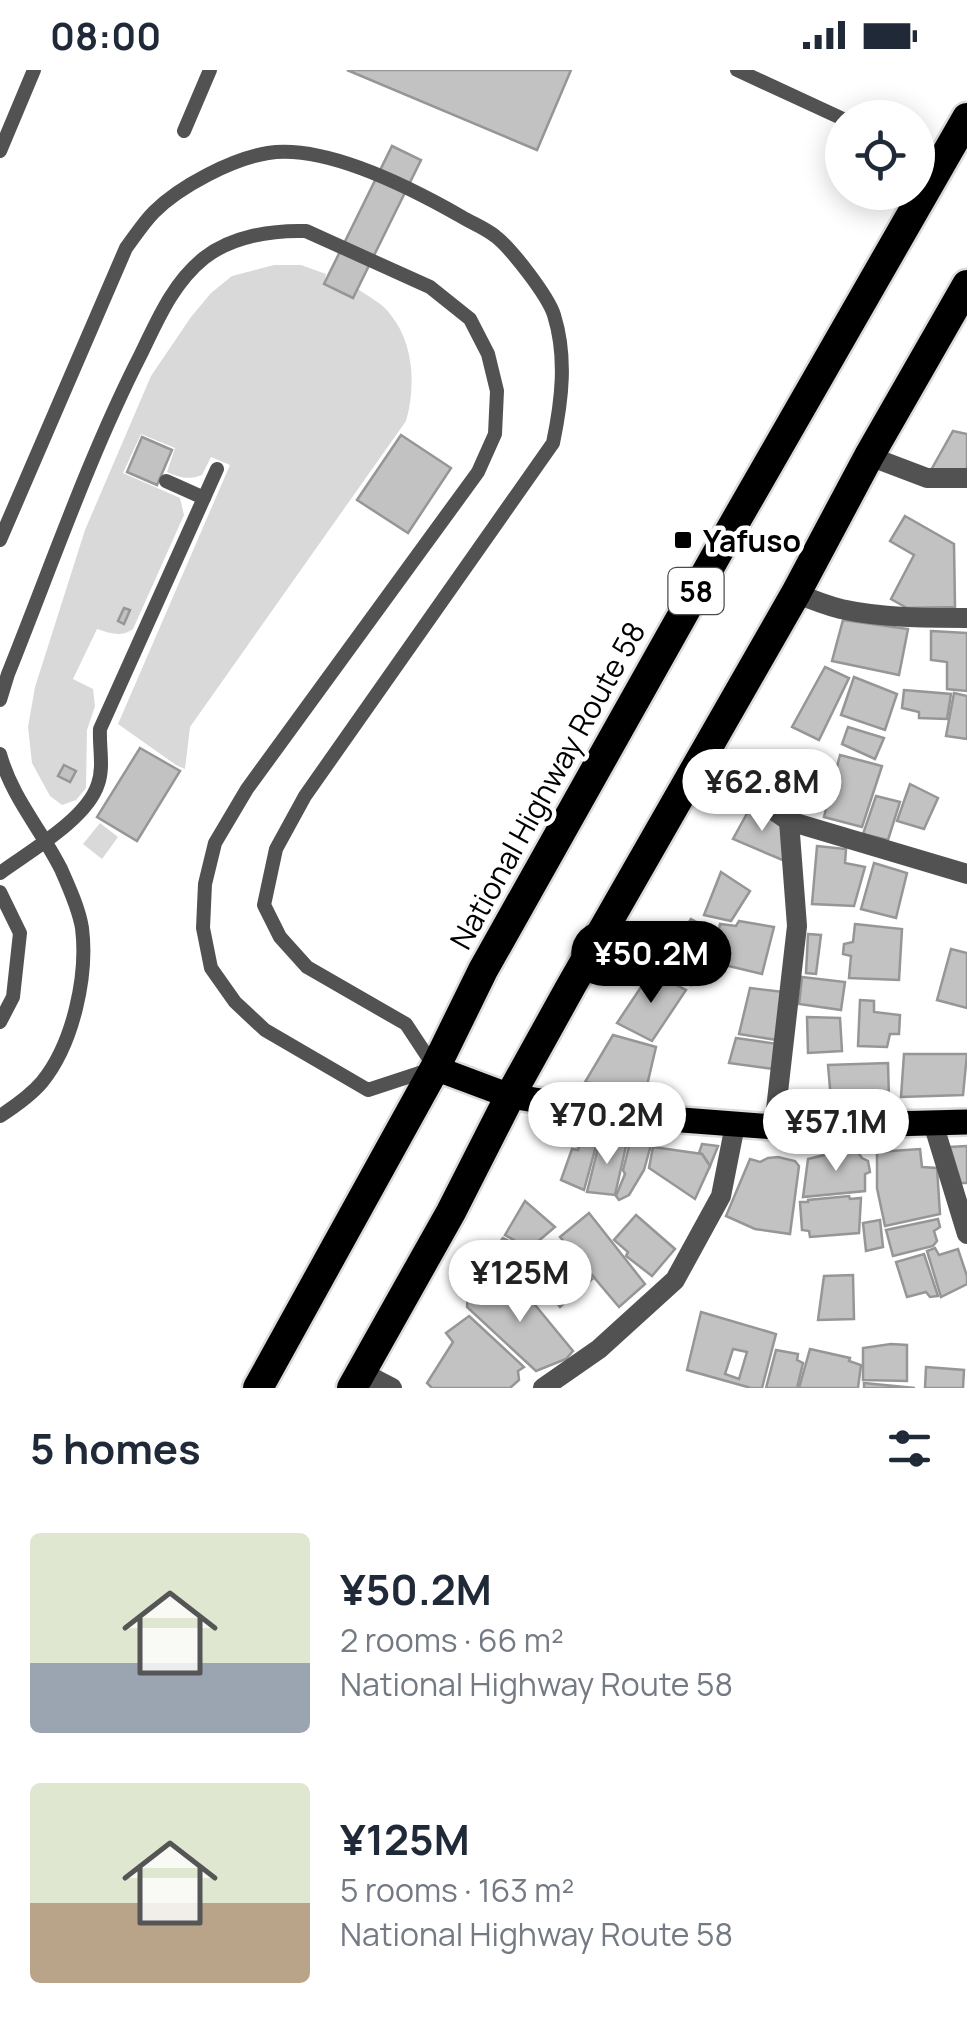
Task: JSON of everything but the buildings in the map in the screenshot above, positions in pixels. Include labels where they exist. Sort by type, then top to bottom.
[{"type":"highway","name":"National Highway Route 58","points":[[258,1388],[435,1068],[483,970],[967,118]]},
{"type":"highway","points":[[357,1380],[451,1212],[510,1096],[796,593],[868,456],[956,326],[967,285]]},
{"type":"main road","points":[[435,1068],[510,1096],[597,1110],[734,1124],[967,1122]]},
{"type":"street","points":[[868,456],[927,478],[967,478]]},
{"type":"street","points":[[796,593],[860,612],[967,618]]},
{"type":"street","points":[[701,760],[789,821],[967,874]]},
{"type":"street","points":[[774,1126],[798,926],[789,821]]},
{"type":"street","points":[[933,1123],[967,1234]]},
{"type":"street","points":[[559,1384],[675,1280],[721,1196],[734,1124]]},
{"type":"street","points":[[357,1380],[392,1388]]},
{"type":"lane","points":[[0,151],[34,70]]},
{"type":"lane","points":[[184,132],[210,70]]},
{"type":"lane","points":[[736,70],[825,110]]},
{"type":"lane","points":[[0,540],[126,248],[153,212],[184,187],[224,168],[270,153],[316,154],[396,182],[496,236],[553,311],[562,355],[553,443],[305,796],[276,849],[264,905],[280,937],[307,968],[406,1024],[435,1068],[368,1090],[265,1030],[235,1002],[211,968],[204,928],[204,884],[215,843],[248,789],[478,472],[495,434],[497,391],[488,354],[470,320],[430,287],[306,231],[284,230],[242,238],[205,257],[174,290],[126,382],[0,700]]},
{"type":"lane","points":[[0,873],[71,822],[90,802],[101,772],[100,729],[218,469]]},
{"type":"lane","points":[[166,481],[204,498]]},
{"type":"lane","points":[[0,754],[14,792],[66,881],[82,925],[83,966],[78,1004],[64,1045],[42,1082],[0,1116]]},
{"type":"lane","points":[[0,892],[20,933],[14,997],[0,1022]]},
{"type":"shaded area","points":[[274,265],[301,265],[326,274],[324,284],[352,298],[358,289],[387,310],[404,338],[411,365],[406,421],[190,727],[185,769],[118,724],[230,465],[211,457],[202,475],[176,476],[167,472],[175,448],[141,434],[123,473],[180,498],[184,515],[133,629],[120,634],[97,629],[73,679],[93,689],[95,706],[87,730],[86,788],[76,800],[62,805],[50,796],[32,763],[28,727],[35,687],[85,530],[151,376],[191,317],[232,276]]},
{"type":"shaded area","points":[[100,823],[118,837],[102,859],[83,844]]},
{"type":"place","name":"Yafuso","points":[[683,540]]}]
